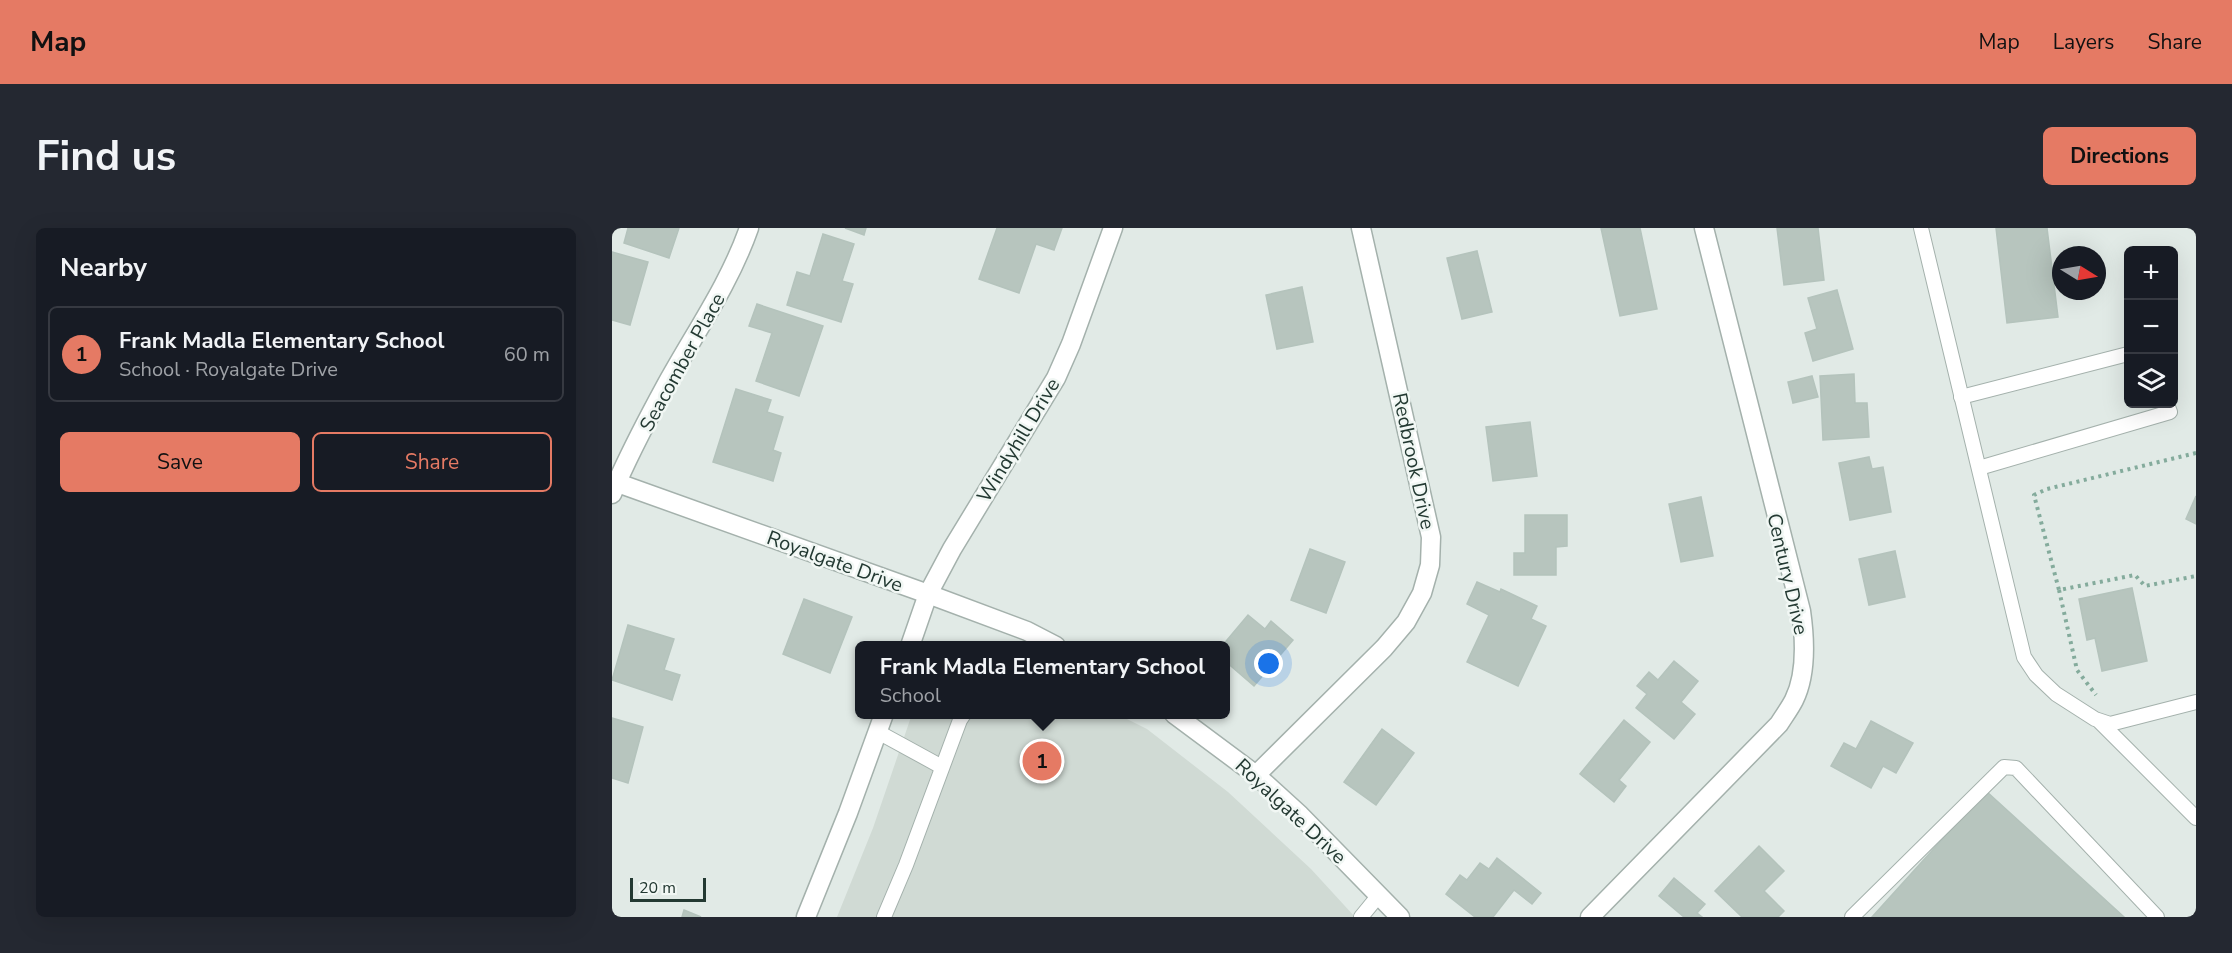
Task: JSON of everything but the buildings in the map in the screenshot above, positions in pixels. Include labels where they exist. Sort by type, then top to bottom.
[{"type":"street","name":"Seacomber Place","points":[[614,486],[666,386],[738,261],[749,228]]},
{"type":"street","name":"Windyhill Drive","points":[[910,641],[928,594],[952,549],[1056,378],[1071,344],[1113,228]]},
{"type":"street","name":"Redbrook Drive","points":[[1256,775],[1384,648],[1406,622],[1422,593],[1430,565],[1431,537],[1361,228]]},
{"type":"street","name":"Century Drive","points":[[1590,917],[1779,724],[1794,700],[1801,679],[1804,637],[1801,611],[1704,228]]},
{"type":"street","name":"Royalgate Drive","points":[[614,486],[928,594],[1028,631],[1048,641]]},
{"type":"street","points":[[806,917],[882,719]]},
{"type":"street","name":"Royalgate Drive","points":[[1181,719],[1256,775],[1300,815],[1400,917]]},
{"type":"lane","points":[[1921,228],[2024,657],[2036,675],[2056,694],[2098,720],[2196,818]]},
{"type":"lane","points":[[1961,397],[2124,355]]},
{"type":"lane","points":[[1978,468],[2170,412],[2168,408]]},
{"type":"lane","points":[[2098,720],[2110,724],[2117,723],[2196,702]]},
{"type":"lane","points":[[885,917],[961,719]]},
{"type":"lane","points":[[878,732],[942,767]]},
{"type":"lane","points":[[1851,917],[2004,767],[2016,768],[2157,917]]},
{"type":"lane","points":[[1361,917],[1379,896]]},
{"type":"path","points":[[2117,723],[2077,670],[2034,495],[2047,489],[2196,453]]},
{"type":"path","points":[[2059,590],[2135,575],[2145,585],[2196,576]]},
{"type":"shaded area","points":[[910,719],[1127,719],[1147,729],[1228,792],[1311,869],[1355,917],[837,917],[873,828]]},
{"type":"place","name":"Frank Madla Elementary School","points":[[1042,761]]}]
